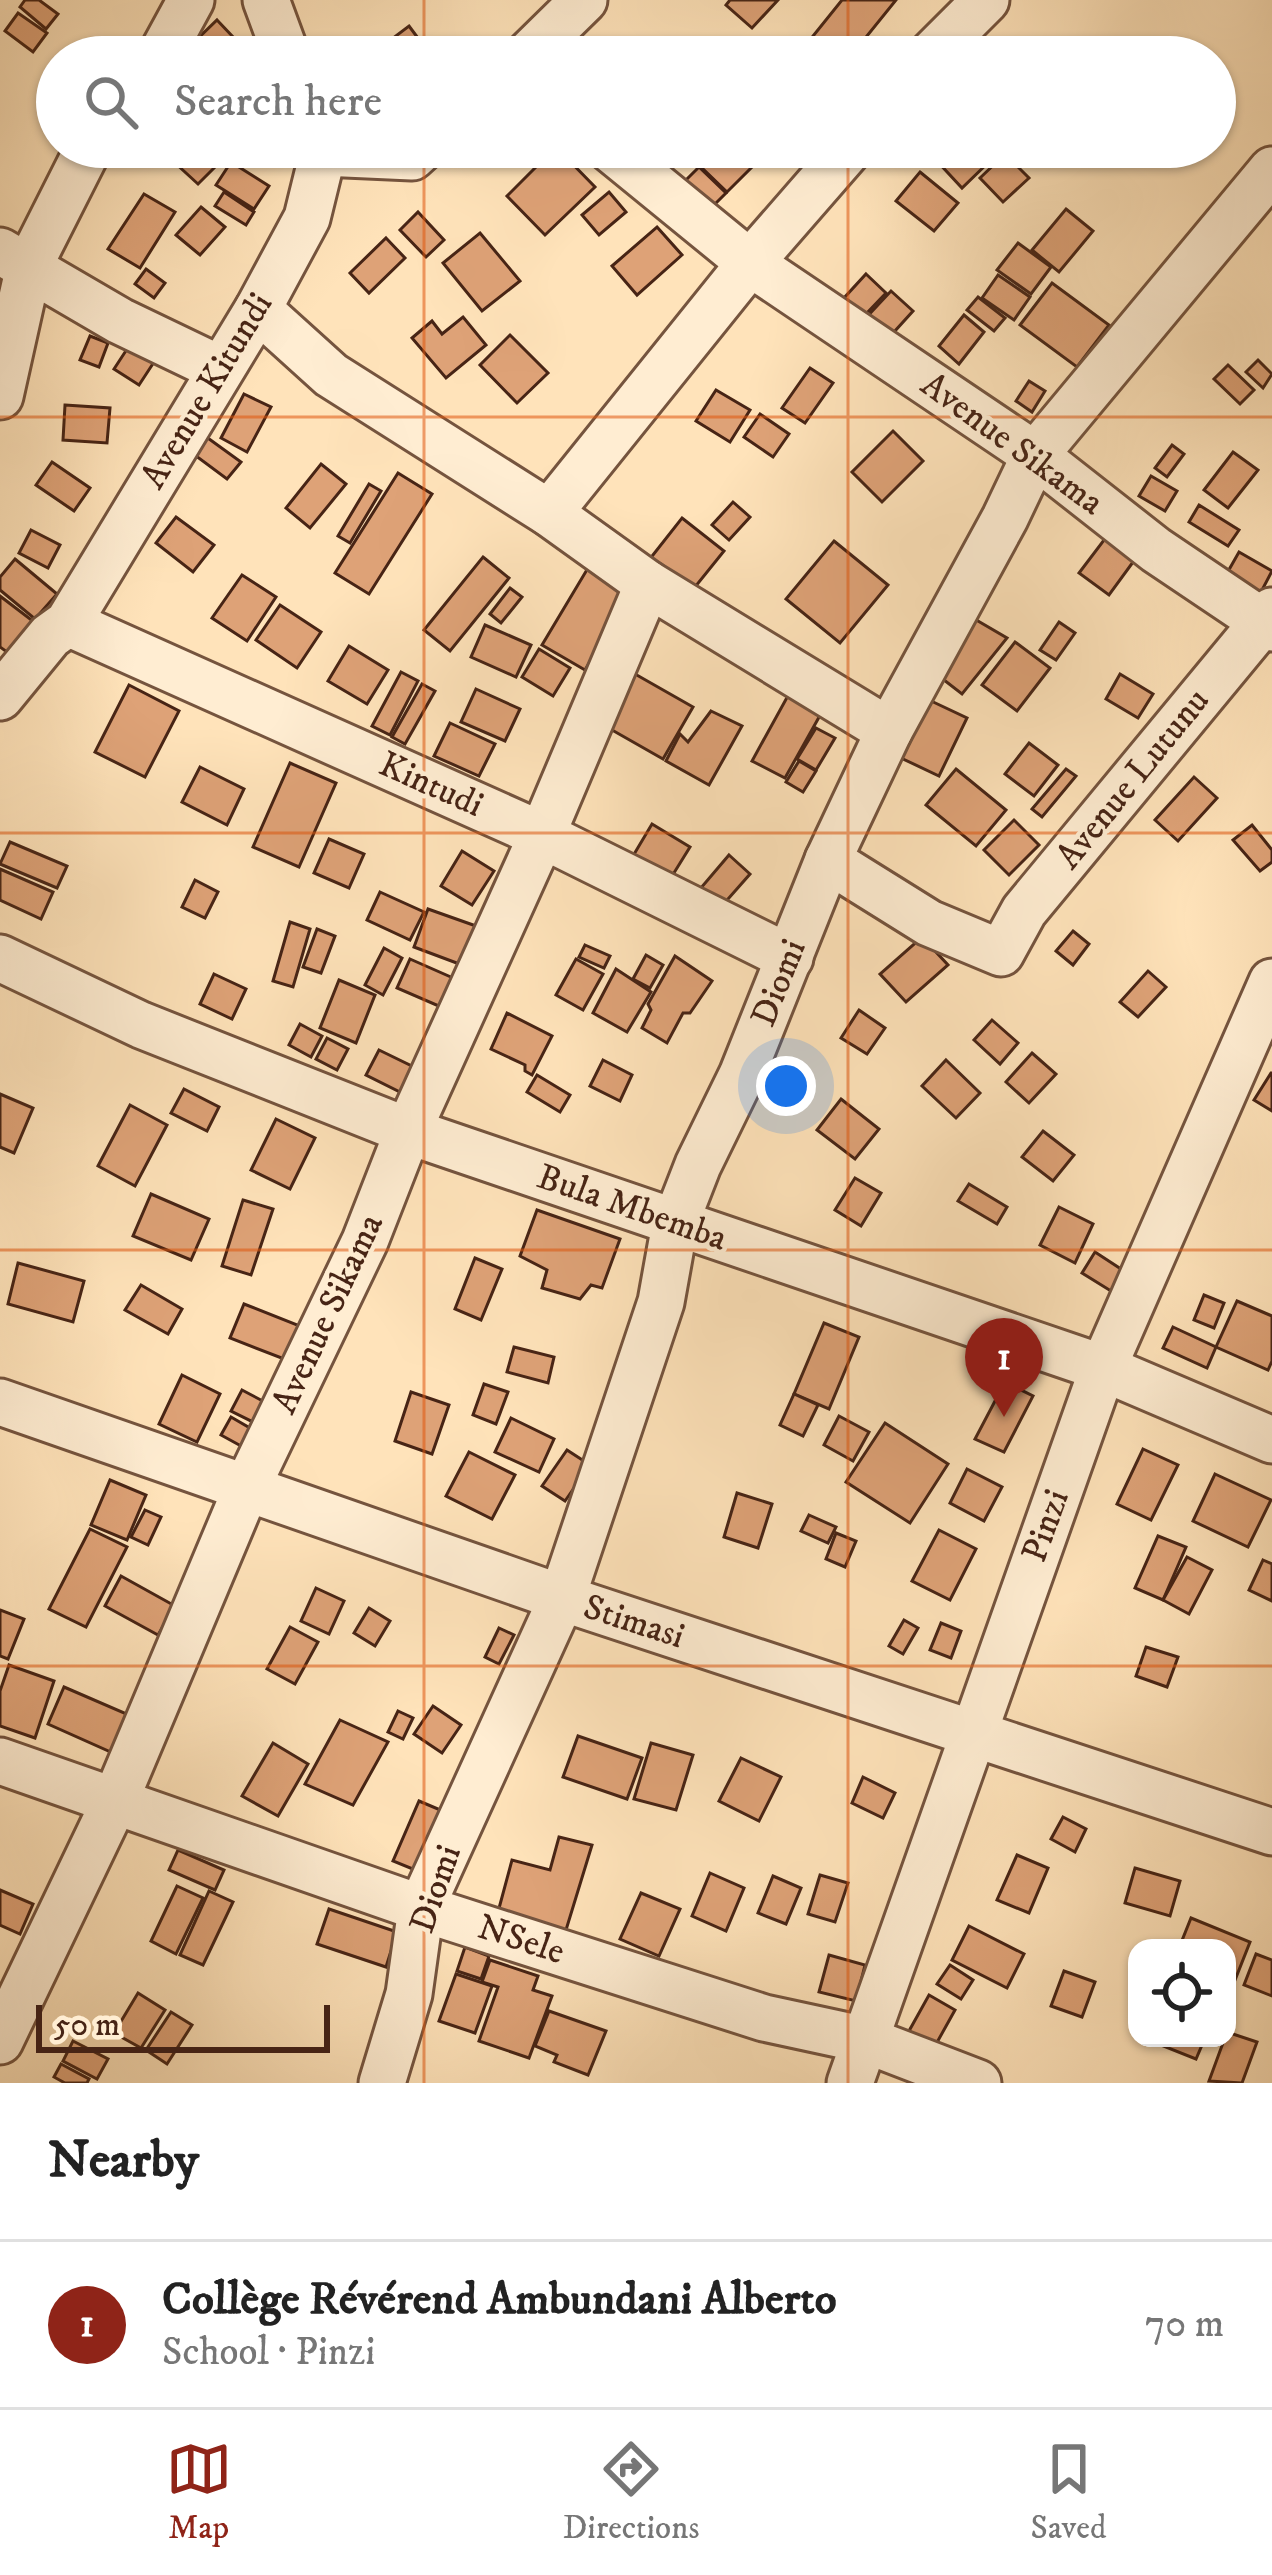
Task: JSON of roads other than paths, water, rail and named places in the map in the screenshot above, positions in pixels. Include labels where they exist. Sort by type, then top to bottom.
[{"type":"street","points":[[171,36],[191,0]]},
{"type":"street","points":[[266,0],[279,36]]},
{"type":"street","points":[[547,36],[584,0]]},
{"type":"street","points":[[950,36],[986,0]]},
{"type":"street","points":[[0,396],[14,258],[75,168]]},
{"type":"street","name":"Avenue Kitundi","points":[[0,698],[50,636],[68,623],[257,310],[307,218],[318,168]]},
{"type":"street","name":"Avenue Sikama","points":[[634,168],[750,262],[1035,455],[1156,550],[1269,620]]},
{"type":"street","points":[[549,513],[750,262],[832,168]]},
{"type":"street","name":"Diomi","points":[[382,2083],[409,1994],[421,1908],[562,1598],[662,1302],[675,1224],[828,860],[889,731],[1035,455],[1272,170]]},
{"type":"street","points":[[14,258],[120,320],[220,369]]},
{"type":"street","points":[[257,310],[331,375],[549,513],[648,584],[889,731]]},
{"type":"street","name":"Avenue Sikama","points":[[0,2041],[115,1801],[247,1487],[365,1241],[408,1131],[542,835],[648,584]]},
{"type":"street","name":"Avenue Lutunu","points":[[828,860],[929,923],[1001,953],[1024,910],[1269,620]]},
{"type":"street","name":"Kintudi","points":[[68,623],[542,835],[790,958]]},
{"type":"street","name":"Bula Mbemba","points":[[0,958],[140,1025],[408,1131],[1102,1368],[1272,1440]]},
{"type":"street","name":"Pinzi","points":[[850,2083],[1102,1368],[1272,982]]},
{"type":"street","name":"Stimasi","points":[[0,1402],[562,1598],[1272,1832]]},
{"type":"street","name":"NSele","points":[[0,1761],[421,1908],[764,2018],[866,2040],[978,2083]]},
{"type":"place","name":"Collège Révérend Ambundani Alberto","points":[[1004,1417]]}]
